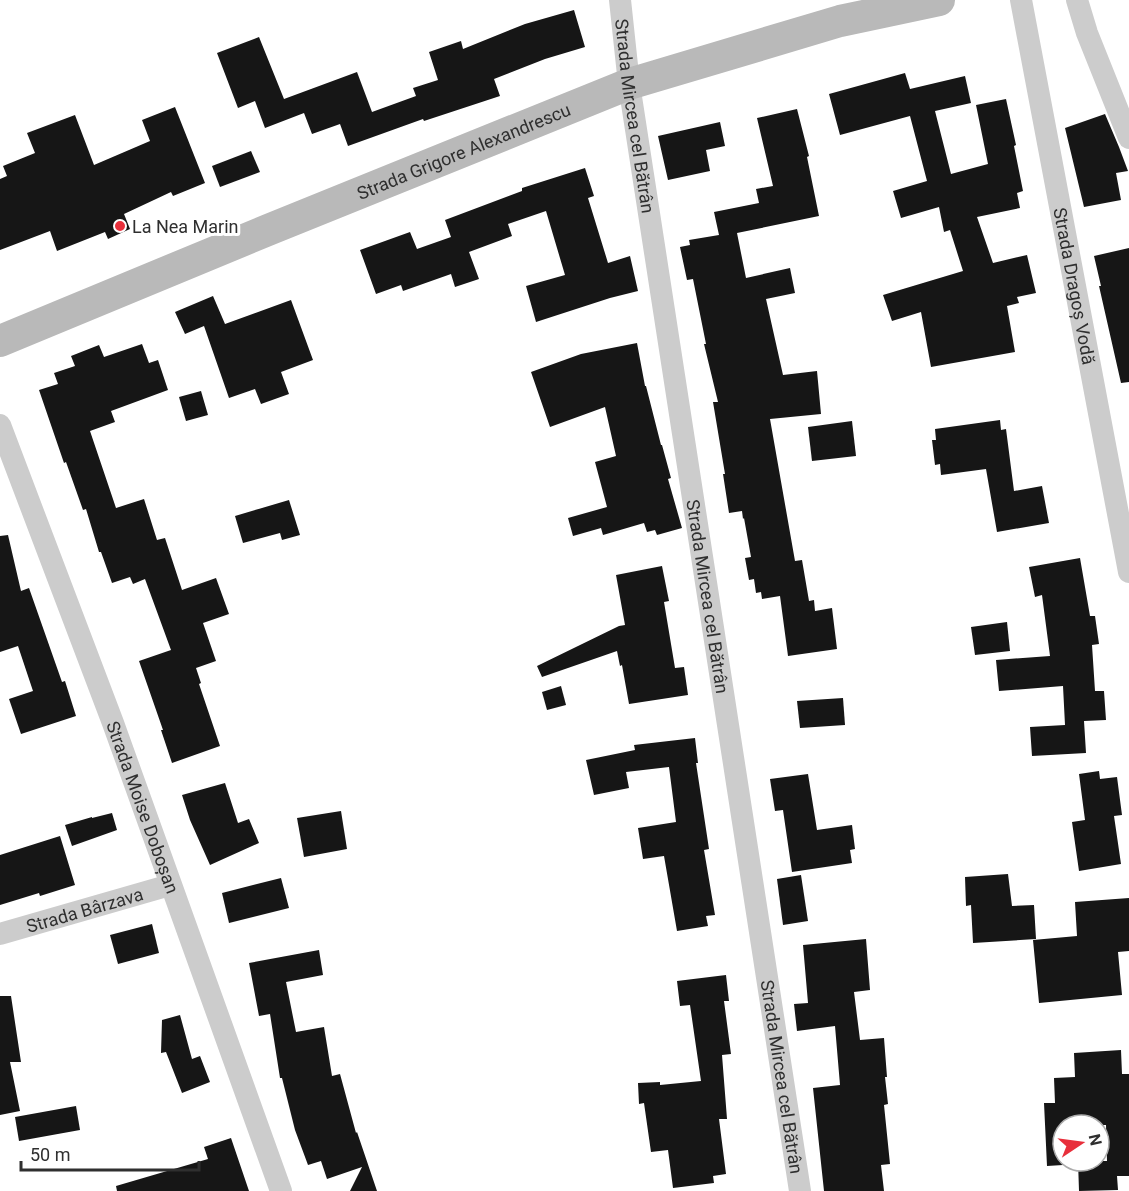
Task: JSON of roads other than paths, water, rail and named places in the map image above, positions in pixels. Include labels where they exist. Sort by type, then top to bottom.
[{"type":"street","name":"Strada Mircea cel Bătrân","points":[[620,0],[629,84],[800,1191]]},
{"type":"street","name":"Strada Grigore Alexandrescu","points":[[0,341],[279,225],[629,84],[840,21],[939,0]]},
{"type":"street","name":"Strada Dragoș Vodă","points":[[1021,0],[1129,572]]},
{"type":"street","points":[[1077,0],[1087,33],[1129,138]]},
{"type":"street","name":"Strada Moise Doboșan","points":[[0,425],[113,723],[280,1191]]},
{"type":"street","name":"Strada Bârzava","points":[[0,934],[170,885]]},
{"type":"place","name":"La Nea Marin","points":[[120,226]]}]
